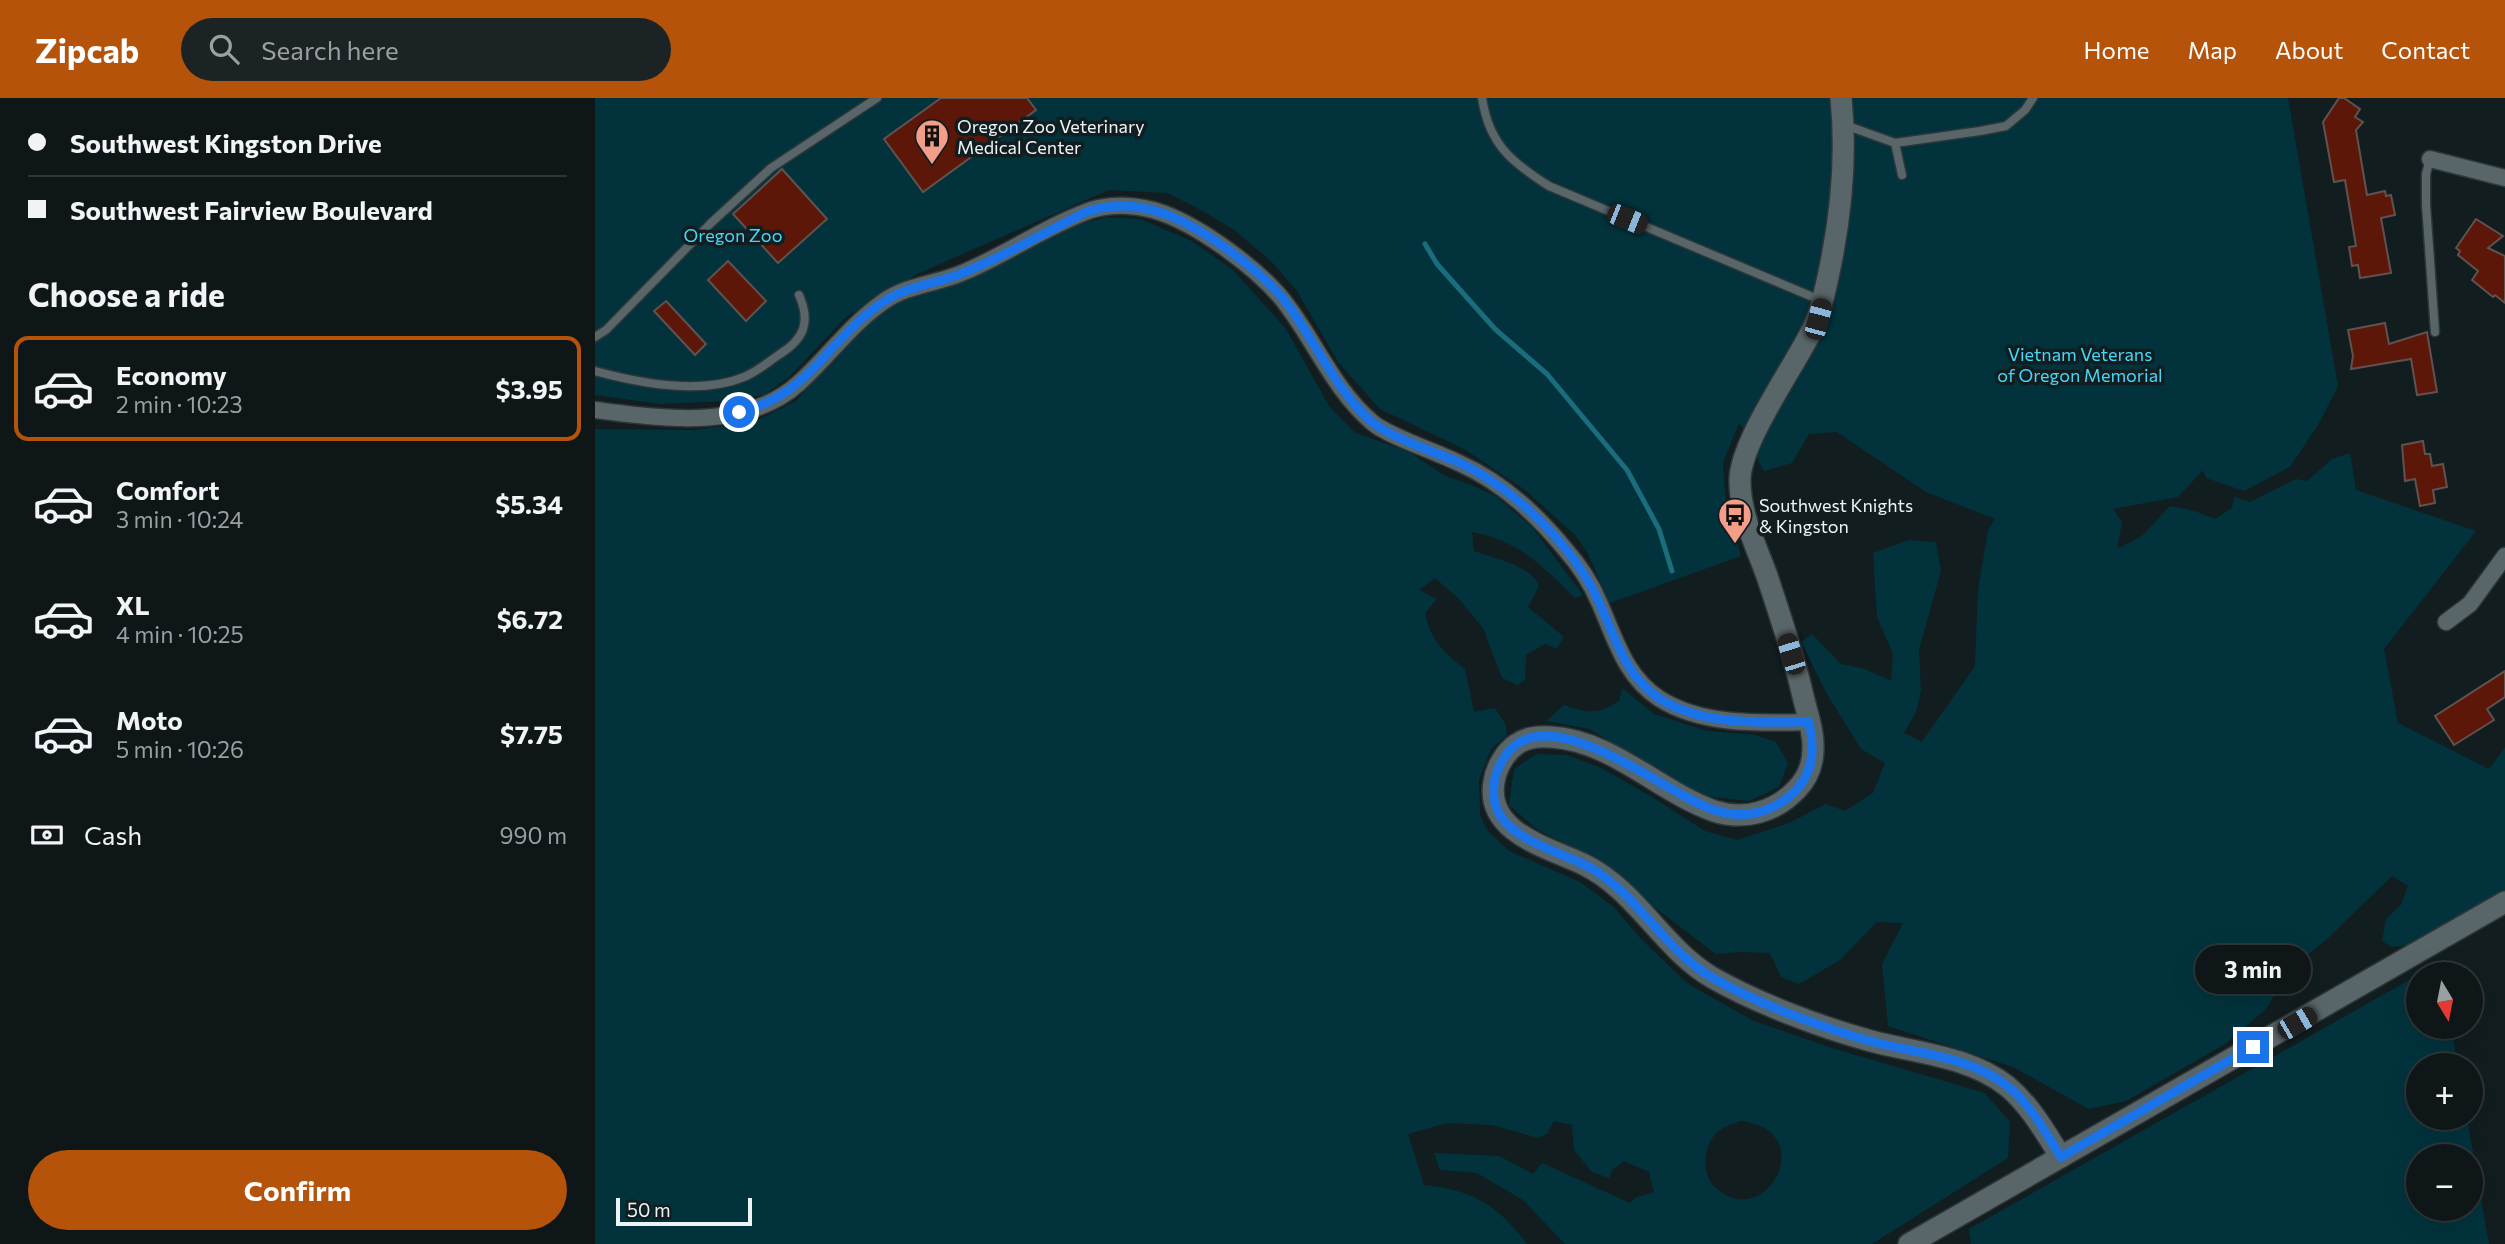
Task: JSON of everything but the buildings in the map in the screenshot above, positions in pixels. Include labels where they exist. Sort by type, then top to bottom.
[{"type":"street","points":[[1841,98],[1842,192],[1838,229],[1822,301],[1813,330],[1747,449],[1740,479],[1749,530],[1800,680],[1814,742],[1812,763],[1804,781],[1785,800],[1756,814],[1740,815],[1714,811],[1600,750],[1574,741],[1538,737],[1517,744],[1504,757],[1494,782],[1496,807],[1507,825],[1518,833],[1591,868],[1616,886],[1672,946],[1713,978],[1830,1029],[1896,1048],[1943,1057],[1973,1067],[2006,1085],[2030,1111],[2061,1157]]},
{"type":"street","points":[[2430,159],[2505,178]]},
{"type":"street","points":[[595,410],[652,417],[693,418],[718,416],[757,407],[773,401],[800,383],[861,319],[885,300],[904,291],[961,274],[1091,210],[1113,205],[1153,210],[1203,234],[1233,254],[1272,287],[1289,307],[1343,391],[1375,424],[1463,464],[1493,482],[1546,527],[1591,585],[1626,663],[1641,682],[1659,698],[1694,713],[1726,720],[1809,722]]},
{"type":"street","points":[[2446,622],[2470,604],[2505,556]]},
{"type":"street","points":[[1909,1244],[2505,902]]},
{"type":"lane","points":[[595,337],[606,330],[711,223],[771,168],[877,98]]},
{"type":"lane","points":[[1482,98],[1485,119],[1500,147],[1527,172],[1549,186],[1822,301]]},
{"type":"lane","points":[[1842,124],[1895,143],[2005,126],[2025,110],[2033,98]]},
{"type":"lane","points":[[1895,143],[1902,175]]},
{"type":"lane","points":[[2430,159],[2426,174],[2426,205],[2435,332]]},
{"type":"lane","points":[[595,372],[636,382],[711,386],[741,379],[758,371],[793,346],[802,336],[805,318],[799,295]]},
{"type":"green space","points":[[595,98],[2288,98],[2338,386],[2318,425],[2290,467],[2244,491],[2206,478],[2203,470],[2178,497],[2113,509],[2122,522],[2117,549],[2142,536],[2170,506],[2195,511],[2215,519],[2232,508],[2234,497],[2250,502],[2296,479],[2307,481],[2332,459],[2350,453],[2356,490],[2476,531],[2384,649],[2398,723],[2489,769],[2505,747],[2505,902],[2436,942],[2392,947],[2382,941],[2386,919],[2401,905],[2408,886],[2392,876],[2327,939],[2287,972],[2267,1008],[2225,1044],[2126,1101],[2089,1109],[2013,1067],[1888,1026],[1882,964],[1903,923],[1877,922],[1840,960],[1799,984],[1781,977],[1770,953],[1716,954],[1654,907],[1605,864],[1538,830],[1509,805],[1514,769],[1536,754],[1567,755],[1601,768],[1705,831],[1737,840],[1789,823],[1826,804],[1845,811],[1873,793],[1885,763],[1861,749],[1827,694],[1801,642],[1812,634],[1841,664],[1865,669],[1891,681],[1893,654],[1877,617],[1873,553],[1908,540],[1936,542],[1941,571],[1919,650],[1921,691],[1916,712],[1904,733],[1922,742],[1975,666],[1978,590],[1988,530],[1995,519],[1926,492],[1837,432],[1809,434],[1792,463],[1764,471],[1754,453],[1752,439],[1739,423],[1723,463],[1726,505],[1741,556],[1610,603],[1587,552],[1575,535],[1525,490],[1464,449],[1380,409],[1338,362],[1297,291],[1271,261],[1237,232],[1167,193],[1109,190],[917,274],[846,317],[790,376],[764,395],[730,401],[660,404],[595,395]]},
{"type":"green space","points":[[1107,217],[1140,219],[1192,241],[1233,270],[1286,329],[1329,406],[1354,432],[1411,453],[1445,476],[1497,497],[1532,527],[1583,595],[1575,598],[1540,565],[1517,548],[1504,541],[1472,532],[1474,551],[1520,568],[1535,579],[1539,586],[1528,607],[1564,637],[1557,649],[1545,644],[1526,655],[1525,680],[1517,685],[1502,678],[1483,628],[1459,599],[1435,578],[1419,590],[1437,599],[1425,613],[1427,622],[1439,645],[1465,669],[1474,712],[1495,708],[1506,725],[1507,735],[1491,749],[1479,780],[1480,815],[1488,831],[1509,851],[1580,882],[1614,907],[1641,939],[1688,984],[1754,1021],[1832,1048],[1985,1093],[2010,1122],[2008,1158],[1872,1244],[1565,1244],[1523,1200],[1477,1173],[1440,1170],[1434,1153],[1499,1156],[1533,1174],[1542,1163],[1630,1203],[1635,1198],[1654,1192],[1649,1172],[1624,1161],[1612,1170],[1609,1178],[1592,1172],[1574,1150],[1572,1125],[1554,1121],[1547,1134],[1538,1138],[1492,1125],[1447,1123],[1408,1134],[1424,1185],[1457,1191],[1483,1202],[1505,1219],[1527,1244],[595,1244],[595,429],[694,430],[754,422],[796,401],[871,315],[901,297],[963,280],[1073,226]],"holes":[[[1740,1121],[1765,1128],[1778,1141],[1782,1158],[1777,1175],[1767,1189],[1752,1198],[1734,1198],[1715,1187],[1708,1176],[1705,1163],[1707,1149],[1715,1134]]]},
{"type":"green space","points":[[1622,688],[1654,714],[1707,731],[1755,735],[1776,742],[1788,763],[1779,787],[1749,801],[1704,796],[1589,729],[1546,721],[1564,705],[1586,711],[1605,709],[1619,701]]},
{"type":"green space","points":[[2406,982],[2406,1040],[2453,1040],[2456,1053],[2406,1053],[2406,1130],[2469,1130],[2472,1144],[2406,1144],[2406,1221],[2483,1221],[2483,1210],[2489,1244],[1971,1244],[1969,1229]]},
{"type":"waterway","points":[[1425,244],[1437,264],[1495,329],[1547,374],[1627,470],[1659,529],[1672,571]]},
{"type":"place","name":"Oregon Zoo Veterinary Medical Center","points":[[932,166]]},
{"type":"place","name":"Southwest Knights & Kingston","points":[[1735,545]]},
{"type":"route","points":[[739,412],[773,401],[800,383],[861,319],[885,300],[904,291],[961,274],[1084,213],[1105,206],[1126,206],[1165,214],[1233,254],[1272,287],[1289,307],[1343,391],[1375,424],[1463,464],[1493,482],[1546,527],[1591,585],[1626,663],[1634,675],[1659,698],[1680,709],[1726,720],[1809,722],[1814,742],[1812,763],[1804,781],[1794,793],[1775,806],[1756,814],[1740,815],[1714,811],[1592,747],[1556,737],[1527,739],[1517,744],[1504,757],[1494,782],[1496,807],[1502,819],[1512,829],[1591,868],[1616,886],[1672,946],[1713,978],[1830,1029],[1896,1048],[1943,1057],[1973,1067],[2006,1085],[2037,1120],[2061,1157],[2253,1047]]},
{"type":"park label","name":"Oregon Zoo","points":[[733,235]]},
{"type":"park label","name":"Vietnam Veterans of Oregon Memorial","points":[[2080,364]]}]
